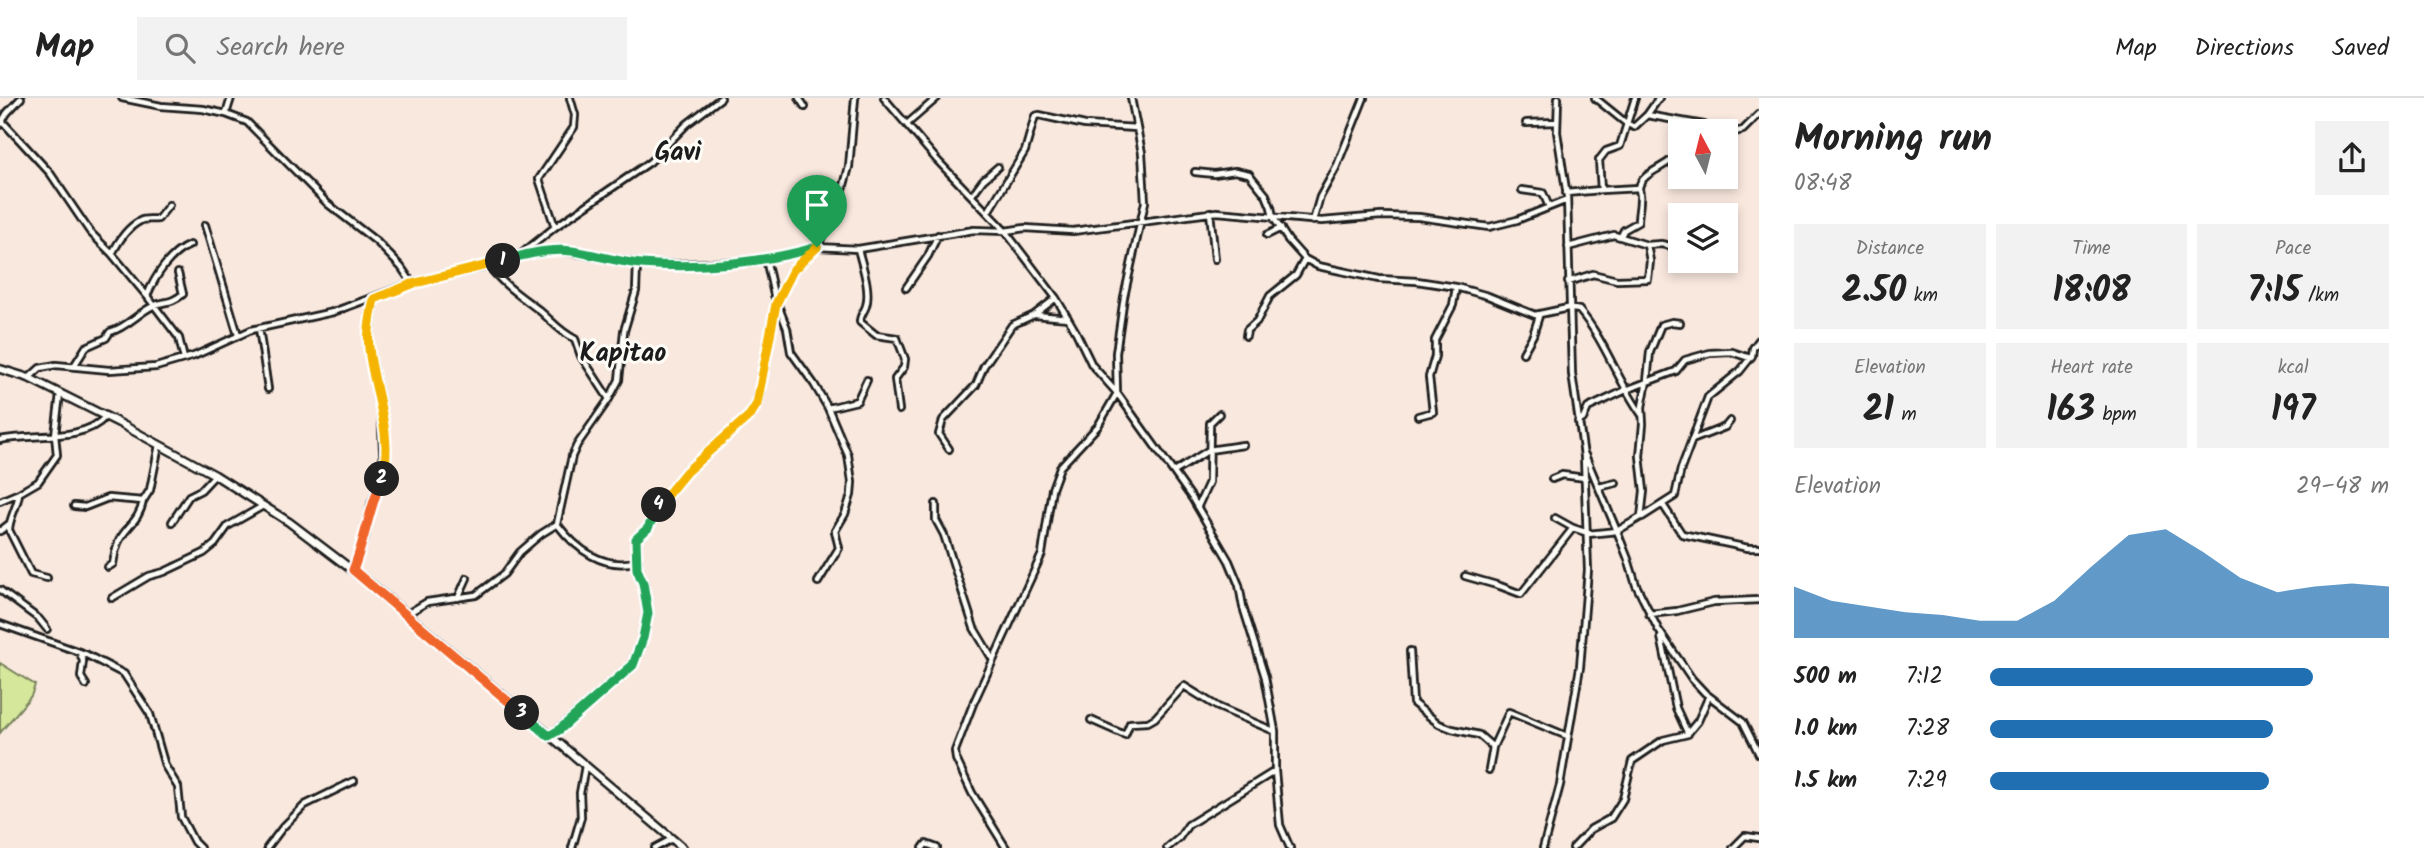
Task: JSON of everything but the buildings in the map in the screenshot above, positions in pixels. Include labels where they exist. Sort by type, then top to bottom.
[{"type":"main road","points":[[0,369],[29,377],[106,416],[215,475],[264,506],[353,570],[683,848]]},
{"type":"street","points":[[21,98],[1,123],[42,163],[90,232],[154,305],[179,338],[184,359]]},
{"type":"street","points":[[122,98],[152,105],[226,114],[253,126],[328,204],[377,242],[401,267],[412,284]]},
{"type":"street","points":[[226,114],[231,98]]},
{"type":"street","points":[[555,227],[539,179],[575,127],[570,98]]},
{"type":"street","points":[[519,256],[555,227],[650,162],[687,124],[720,98]]},
{"type":"street","points":[[799,98],[805,107]]},
{"type":"street","points":[[549,736],[633,665],[643,638],[648,613],[643,583],[637,569],[637,537],[648,528],[660,504],[686,472],[750,415],[757,404],[776,304],[793,270],[817,247],[845,184],[855,98]]},
{"type":"street","points":[[884,98],[937,160],[1005,231],[1056,298],[1093,365],[1117,393],[1198,506],[1228,561],[1239,585],[1243,607],[1265,677],[1275,731],[1275,771],[1280,825],[1290,848]]},
{"type":"street","points":[[907,124],[937,98]]},
{"type":"street","points":[[1006,848],[972,793],[955,754],[973,704],[1042,554],[1052,489],[1060,467],[1098,426],[1117,393],[1116,353],[1124,297],[1144,202],[1144,179],[1131,98]]},
{"type":"street","points":[[1313,221],[1320,197],[1336,168],[1364,98]]},
{"type":"street","points":[[1543,848],[1560,785],[1584,634],[1588,534],[1584,451],[1572,374],[1568,308],[1567,200],[1557,122],[1558,98]]},
{"type":"street","points":[[1595,98],[1634,127],[1647,116],[1660,98]]},
{"type":"street","points":[[1601,190],[1601,157],[1606,151],[1619,147],[1635,98]]},
{"type":"street","points":[[1738,131],[1743,130],[1759,114]]},
{"type":"street","points":[[988,212],[1025,151],[1035,116],[1085,125],[1137,128]]},
{"type":"street","points":[[1647,116],[1668,119]]},
{"type":"street","points":[[1526,123],[1557,122]]},
{"type":"street","points":[[1621,236],[1624,229],[1638,222],[1641,197],[1639,188],[1646,175],[1668,164]]},
{"type":"street","points":[[972,195],[983,180],[998,167]]},
{"type":"street","points":[[1195,172],[1214,174],[1235,171],[1249,174],[1266,195],[1273,217],[1288,240],[1305,259],[1318,266],[1379,279],[1427,282],[1456,288],[1488,296],[1539,316],[1568,308],[1580,311],[1598,337],[1642,415]]},
{"type":"street","points":[[1566,193],[1639,188]]},
{"type":"street","points":[[1522,190],[1543,193],[1549,207]]},
{"type":"street","points":[[29,377],[40,368],[156,367],[184,359],[258,328],[333,312],[412,284],[519,256],[557,250],[637,264],[709,264],[766,259],[817,247],[858,249],[974,230],[1073,231],[1210,212],[1313,221],[1403,216],[1436,218],[1489,227],[1517,220],[1567,200]]},
{"type":"street","points":[[112,254],[134,225],[143,219],[158,219],[169,205]]},
{"type":"street","points":[[1210,212],[1215,259]]},
{"type":"street","points":[[205,225],[238,335]]},
{"type":"street","points":[[1268,235],[1281,228]]},
{"type":"street","points":[[906,288],[928,256],[938,235]]},
{"type":"street","points":[[1568,247],[1601,237],[1621,236],[1647,244],[1668,246]]},
{"type":"street","points":[[1568,282],[1593,274],[1617,280],[1648,279],[1650,261],[1647,244]]},
{"type":"street","points":[[147,296],[154,278],[177,250],[190,245]]},
{"type":"street","points":[[858,249],[865,278],[867,304],[860,321],[876,335],[897,338],[903,351],[904,367],[895,379],[899,410]]},
{"type":"street","points":[[766,259],[776,304],[787,328],[791,352],[814,383],[828,408],[848,455],[852,482],[848,506],[835,531],[839,548],[818,582]]},
{"type":"street","points":[[1246,336],[1247,330],[1257,321],[1270,296],[1296,275],[1305,259]]},
{"type":"street","points":[[406,614],[427,602],[476,596],[497,581],[520,552],[544,531],[557,524],[577,444],[610,399],[619,380],[624,331],[636,291],[637,264]]},
{"type":"street","points":[[489,266],[505,283],[541,312],[556,329],[575,339],[581,356],[610,399]]},
{"type":"street","points":[[74,366],[86,347],[106,338],[112,331],[119,330],[154,305],[172,302],[183,294],[178,273]]},
{"type":"street","points":[[1418,416],[1433,412],[1429,377],[1435,356],[1434,340],[1453,305],[1456,288]]},
{"type":"street","points":[[949,449],[939,434],[943,420],[976,385],[984,366],[1012,325],[1034,315],[1056,298]]},
{"type":"street","points":[[353,570],[384,473],[382,405],[368,344],[374,299]]},
{"type":"street","points":[[1034,315],[1068,318]]},
{"type":"street","points":[[1523,353],[1539,316]]},
{"type":"street","points":[[1642,517],[1644,491],[1640,456],[1650,352],[1661,325],[1680,323]]},
{"type":"street","points":[[258,328],[268,389]]},
{"type":"street","points":[[1555,518],[1588,534],[1617,531],[1675,496],[1681,469],[1708,397],[1732,378],[1750,358],[1759,340]]},
{"type":"street","points":[[1578,422],[1583,419],[1588,408],[1676,371],[1685,360],[1710,353],[1735,352],[1750,358]]},
{"type":"street","points":[[828,408],[857,401],[867,380]]},
{"type":"street","points":[[0,501],[41,480],[57,455],[55,435],[61,393]]},
{"type":"street","points":[[1198,506],[1209,482],[1210,423],[1219,414]]},
{"type":"street","points":[[0,440],[87,430],[99,424],[106,416]]},
{"type":"street","points":[[1691,441],[1702,434],[1725,427],[1730,421]]},
{"type":"street","points":[[1174,472],[1209,450],[1243,445]]},
{"type":"street","points":[[108,567],[113,565],[119,541],[138,516],[150,490],[159,446]]},
{"type":"street","points":[[1584,451],[1649,614],[1692,680],[1743,722],[1759,754]]},
{"type":"street","points":[[172,522],[189,496],[201,490],[215,475]]},
{"type":"street","points":[[1552,479],[1562,475],[1586,478]]},
{"type":"street","points":[[1600,488],[1616,483]]},
{"type":"street","points":[[0,531],[9,523],[19,493]]},
{"type":"street","points":[[75,506],[85,507],[107,498],[143,501]]},
{"type":"street","points":[[936,504],[937,524],[944,535],[974,628],[993,661]]},
{"type":"street","points":[[1663,505],[1682,534],[1759,548]]},
{"type":"street","points":[[111,598],[149,576],[204,553],[215,544],[228,526],[264,506]]},
{"type":"street","points":[[9,523],[12,537],[31,574],[47,578]]},
{"type":"street","points":[[557,524],[569,539],[594,558],[628,564],[637,569]]},
{"type":"street","points":[[1465,576],[1522,594],[1573,528]]},
{"type":"street","points":[[628,564],[638,561]]},
{"type":"street","points":[[458,598],[467,578]]},
{"type":"street","points":[[0,590],[39,619],[47,629]]},
{"type":"street","points":[[1649,614],[1677,611],[1714,602],[1759,600]]},
{"type":"street","points":[[0,624],[80,652],[124,674],[155,725],[165,766],[178,787],[181,817],[200,848]]},
{"type":"street","points":[[1661,633],[1676,708],[1688,733]]},
{"type":"street","points":[[1410,651],[1413,703],[1439,723],[1479,735],[1493,747]]},
{"type":"street","points":[[80,652],[81,678],[86,685]]},
{"type":"street","points":[[1091,720],[1125,735],[1130,723],[1148,722],[1155,718],[1184,686],[1230,713],[1275,731]]},
{"type":"street","points":[[1573,848],[1591,829],[1611,818],[1623,799],[1632,761],[1663,740],[1686,735],[1698,721],[1709,696]]},
{"type":"street","points":[[1489,770],[1493,747],[1509,712],[1567,736]]},
{"type":"street","points":[[572,848],[582,817],[580,793],[585,766]]},
{"type":"street","points":[[1167,848],[1179,838],[1188,825],[1275,771]]},
{"type":"street","points":[[267,848],[305,805],[354,781]]},
{"type":"street","points":[[1733,848],[1745,836],[1759,838]]},
{"type":"street","points":[[1179,838],[1180,848]]},
{"type":"street","points":[[655,848],[671,839]]},
{"type":"street","points":[[923,848],[926,844],[937,848]]},
{"type":"green space","points":[[0,663],[35,685],[31,696],[0,733]]},
{"type":"district","name":"Gavi","points":[[678,153]]},
{"type":"district","name":"Kapitao","points":[[623,354]]},
{"type":"route","points":[[817,247],[793,270],[776,304],[765,374],[757,404],[750,415],[686,472],[660,504],[648,528],[636,539],[637,569],[643,583],[648,613],[643,638],[633,665],[559,730],[549,736],[353,570],[384,473],[382,405],[372,371],[368,344],[374,299],[412,284],[519,256],[557,250],[637,264],[675,265],[754,261],[817,247]]}]
